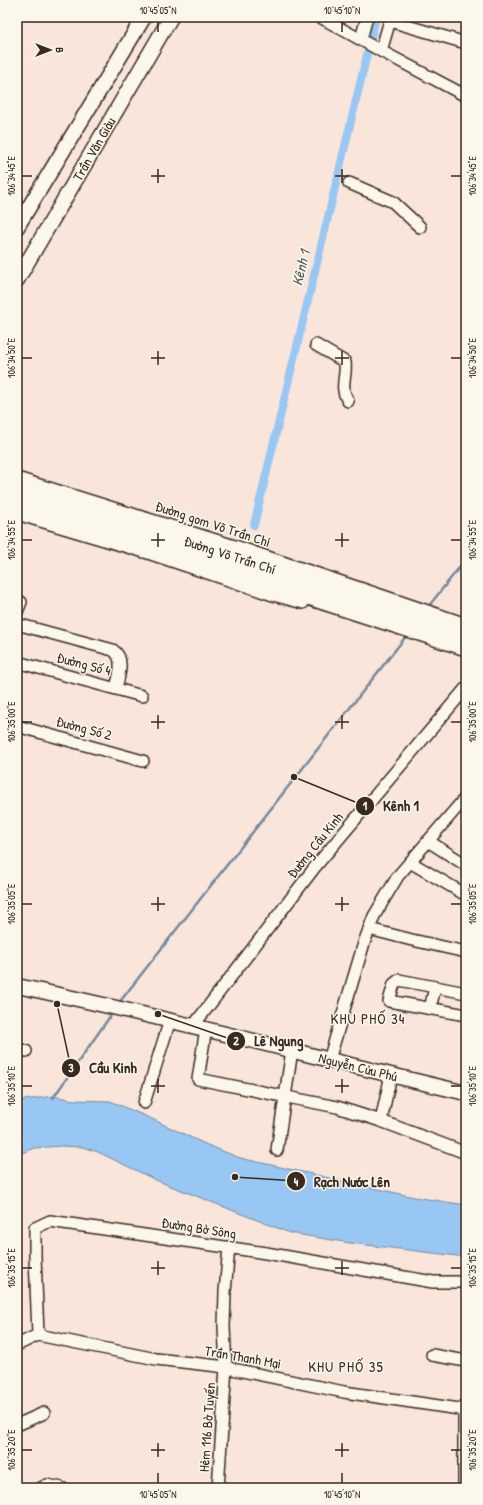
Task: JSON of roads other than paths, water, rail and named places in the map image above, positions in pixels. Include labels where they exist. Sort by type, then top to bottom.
[{"type":"highway","name":"Đường Võ Trần Chí","points":[[19,505],[236,556],[394,616],[441,626]]},
{"type":"highway","points":[[441,626],[466,634]]},
{"type":"highway","points":[[441,626],[466,647]]},
{"type":"main road","name":"Trần Văn Giàu","points":[[17,227],[144,17]]},
{"type":"main road","name":"Trần Văn Giàu","points":[[17,280],[171,17]]},
{"type":"main road","name":"Nguyễn Cửu Phú","points":[[17,986],[97,1002],[466,1093]]},
{"type":"street","points":[[320,17],[466,96]]},
{"type":"street","points":[[361,39],[367,17]]},
{"type":"street","points":[[381,51],[390,19],[466,43]]},
{"type":"street","points":[[349,183],[393,202],[420,227]]},
{"type":"street","points":[[316,345],[345,362],[344,392],[348,401]]},
{"type":"street","name":"Đường gom Võ Trần Chí","points":[[17,478],[238,547],[394,616]]},
{"type":"street","points":[[19,505],[151,554],[273,595],[294,600],[394,616],[441,626],[466,624]]},
{"type":"street","points":[[394,616],[423,641],[466,655]]},
{"type":"street","points":[[17,624],[113,650],[120,657],[116,688]]},
{"type":"street","name":"Đường Số 4","points":[[17,662],[142,696]]},
{"type":"street","name":"Đường Cầu Kinh","points":[[200,1027],[315,867],[466,688]]},
{"type":"street","name":"Đường Số 2","points":[[17,726],[143,760]]},
{"type":"street","points":[[329,1060],[369,929],[382,901],[398,876],[466,797]]},
{"type":"street","points":[[428,841],[466,865]]},
{"type":"street","points":[[410,862],[466,895]]},
{"type":"street","points":[[369,929],[466,952]]},
{"type":"street","points":[[466,994],[399,980],[394,984],[389,1001],[466,1015]]},
{"type":"street","points":[[430,1009],[435,988]]},
{"type":"street","points":[[144,1103],[170,1020]]},
{"type":"street","points":[[200,1027],[198,1079],[337,1107],[380,1121],[466,1153]]},
{"type":"street","points":[[277,1150],[292,1050]]},
{"type":"street","points":[[380,1121],[391,1075]]},
{"type":"street","name":"Đường Bờ Sông","points":[[38,1335],[35,1228],[50,1221],[229,1247],[433,1282],[466,1282]]},
{"type":"street","name":"Hẻm 116 Bờ Tuyến","points":[[218,1488],[226,1367],[224,1292],[229,1247]]},
{"type":"street","points":[[17,1345],[38,1335]]},
{"type":"street","name":"Trần Thanh Mại","points":[[38,1335],[156,1359],[226,1367],[344,1392],[465,1407]]},
{"type":"street","points":[[432,1355],[466,1361]]},
{"type":"street","points":[[464,1488],[465,1407]]},
{"type":"street","points":[[17,1425],[44,1413]]},
{"type":"street","points":[[41,1488],[47,1485],[62,1488]]},
{"type":"water","points":[[53,1096],[74,1100],[110,1101],[205,1144],[240,1158],[414,1197],[466,1205],[466,1257],[350,1243],[290,1233],[158,1181],[98,1152],[82,1147],[61,1146],[34,1148],[17,1155],[17,1101]]},
{"type":"waterway","name":"Kênh 1","points":[[254,525],[376,17]]},
{"type":"waterway","name":"Kênh 1","points":[[428,607],[466,559]]},
{"type":"waterway","name":"Kênh 1","points":[[118,1004],[407,635]]},
{"type":"waterway","name":"Kênh 1","points":[[53,1098],[113,1012]]},
{"type":"place","name":"Kênh 1","points":[[294,777]]},
{"type":"place","name":"Cầu Kinh","points":[[57,1004]]},
{"type":"place","name":"Lê Ngung","points":[[158,1014]]},
{"type":"place","name":"Rạch Nước Lên","points":[[235,1177]]},
{"type":"district","name":"KHU PHỐ 34","points":[[368,1019]]},
{"type":"district","name":"KHU PHỐ 35","points":[[346,1367]]}]
